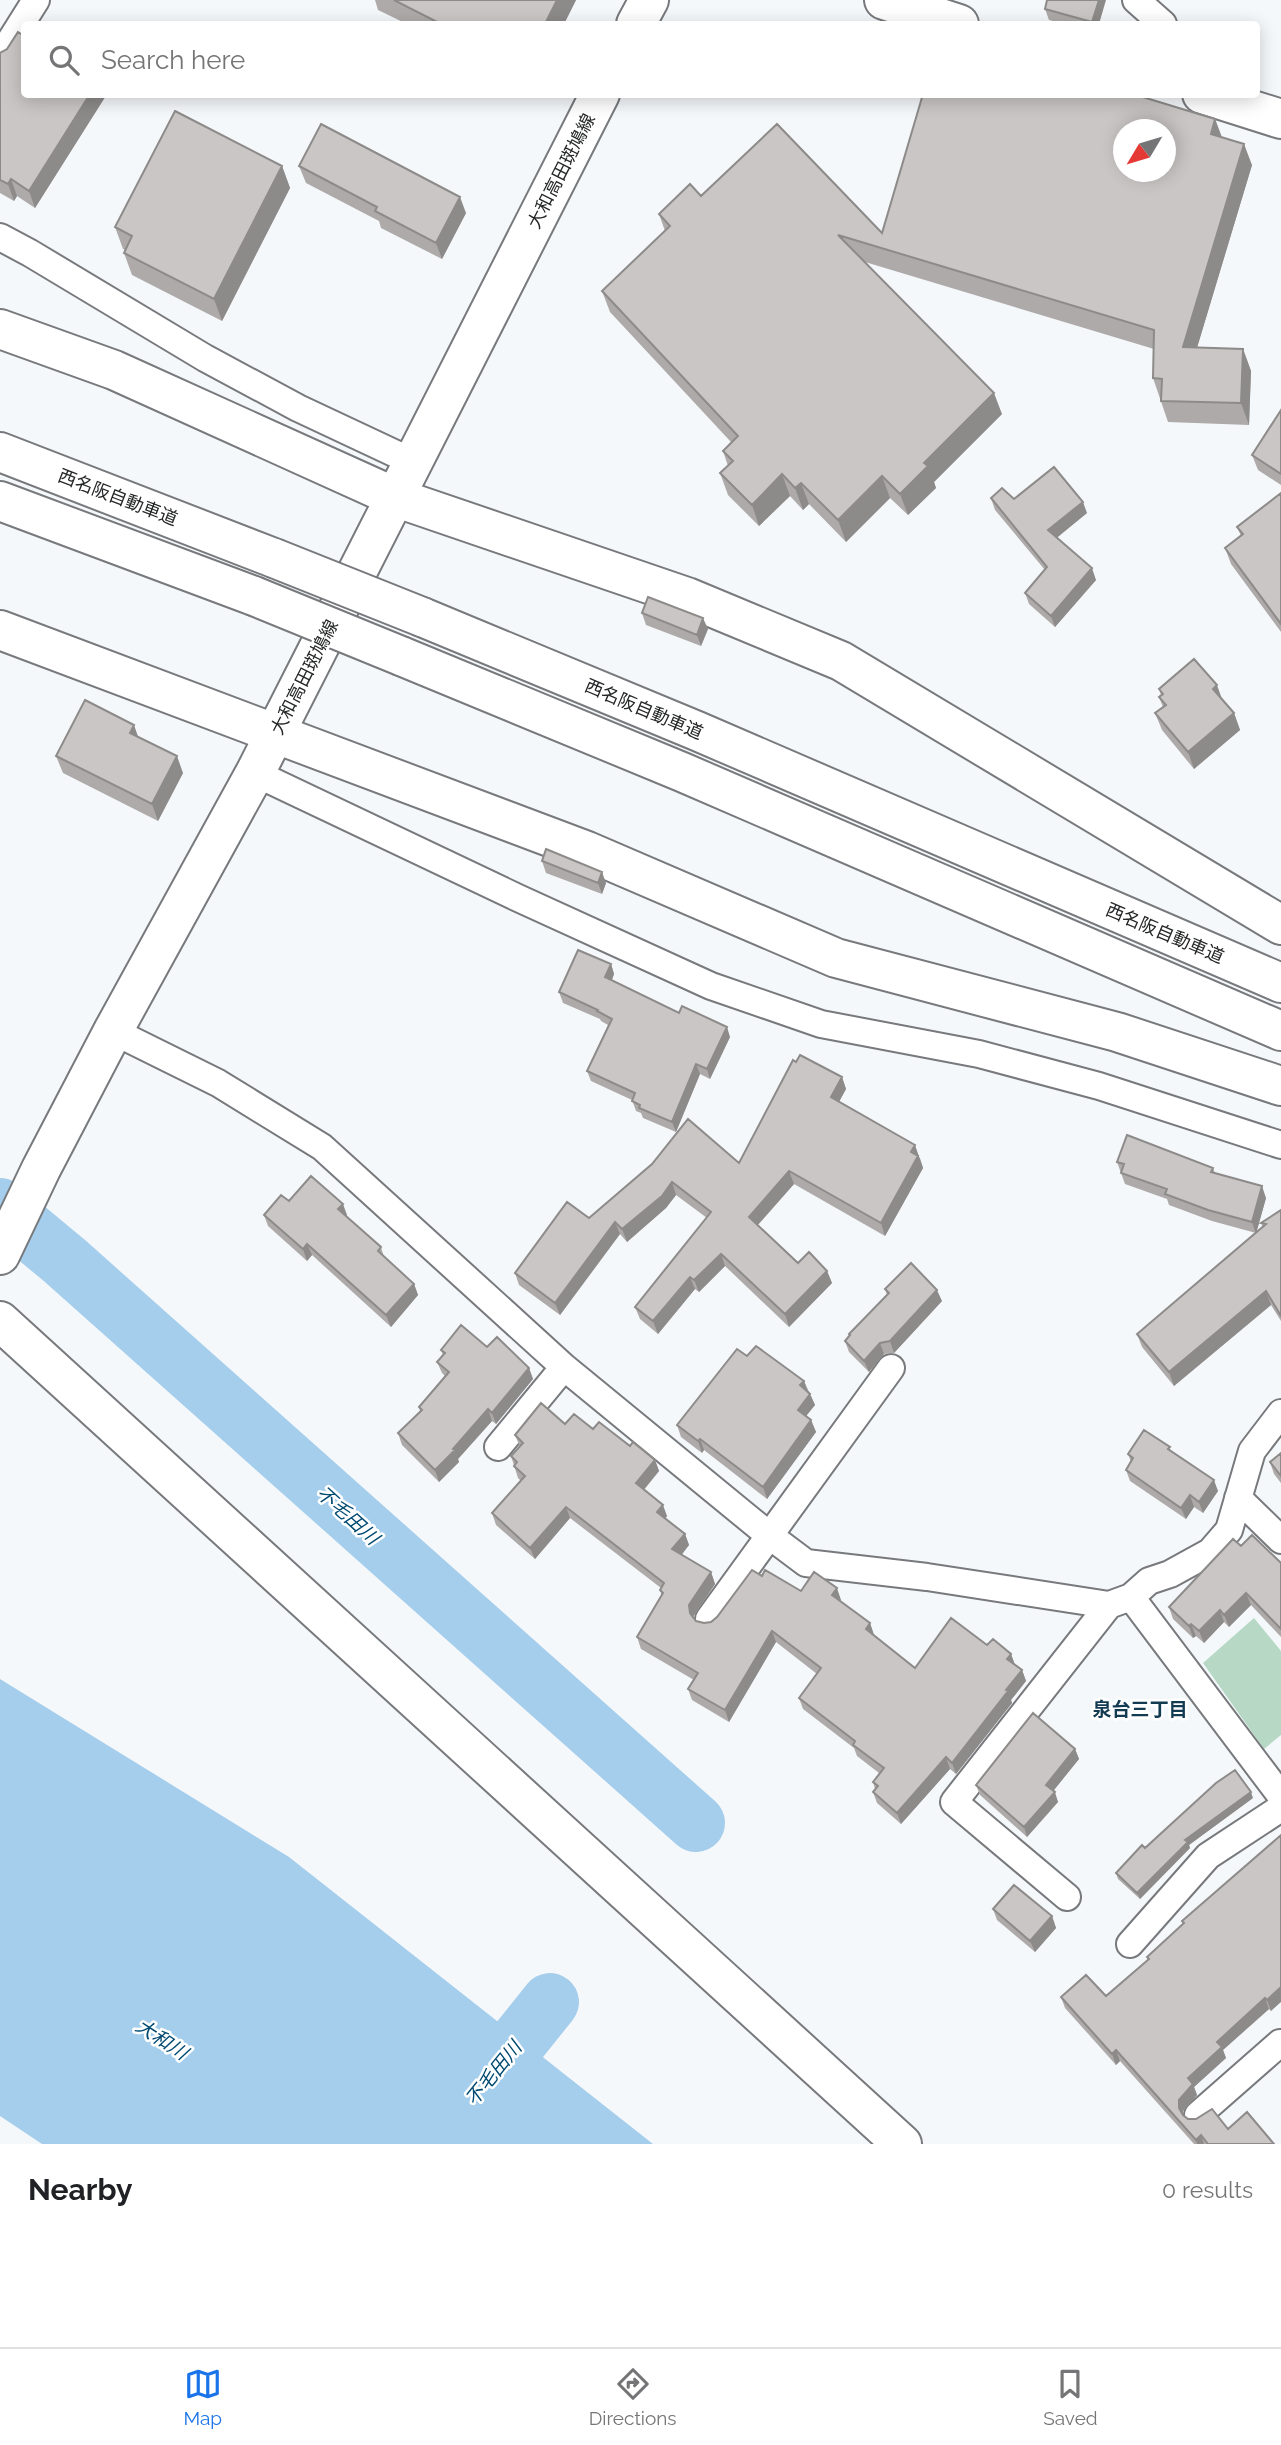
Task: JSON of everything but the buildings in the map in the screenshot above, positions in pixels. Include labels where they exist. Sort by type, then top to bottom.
[{"type":"main road","points":[[638,21],[649,0]]},
{"type":"main road","points":[[884,0],[950,21]]},
{"type":"main road","name":"大和高田斑鳩線","points":[[0,1255],[41,1169],[113,1031],[255,773],[598,98]]},
{"type":"main road","points":[[1212,98],[1278,123]]},
{"type":"main road","points":[[0,329],[114,370],[397,498],[687,597],[841,661],[1281,925]]},
{"type":"main road","name":"西名阪自動車道","points":[[0,452],[422,617],[697,730],[1281,983]]},
{"type":"main road","points":[[0,501],[254,597],[682,772],[1281,1031]]},
{"type":"main road","points":[[0,629],[587,851],[836,958],[1117,1032],[1281,1086]]},
{"type":"main road","points":[[0,1321],[902,2144]]},
{"type":"street","points":[[23,21],[36,0]]},
{"type":"street","points":[[1136,0],[1160,21]]},
{"type":"street","points":[[0,57],[21,24]]},
{"type":"street","points":[[0,237],[205,358],[299,408],[413,462]]},
{"type":"street","points":[[255,773],[711,986],[821,1024],[979,1054],[1099,1086],[1281,1144]]},
{"type":"street","points":[[113,1031],[218,1083],[322,1147],[565,1367],[806,1563],[1120,1601],[1281,1796]]},
{"type":"street","points":[[498,1447],[565,1367]]},
{"type":"street","points":[[709,1619],[891,1368]]},
{"type":"street","points":[[1067,1896],[954,1802],[1120,1601],[1149,1581],[1170,1574],[1210,1552],[1229,1530],[1252,1451],[1281,1413]]},
{"type":"street","points":[[1238,1498],[1281,1539]]},
{"type":"street","points":[[1130,1944],[1208,1856],[1281,1808]]},
{"type":"street","points":[[1198,2115],[1281,2043]]},
{"type":"green space","points":[[1254,1618],[1281,1651],[1281,1735],[1264,1749],[1203,1663]]},
{"type":"water","name":"大和川","points":[[0,1679],[289,1857],[653,2144],[42,2144],[0,2116]]},
{"type":"waterway","name":"不毛田川","points":[[0,1207],[65,1261],[696,1823]]},
{"type":"waterway","name":"不毛田川","points":[[436,2144],[550,2002]]},
{"type":"district","name":"泉台三丁目","points":[[1140,1709]]}]
